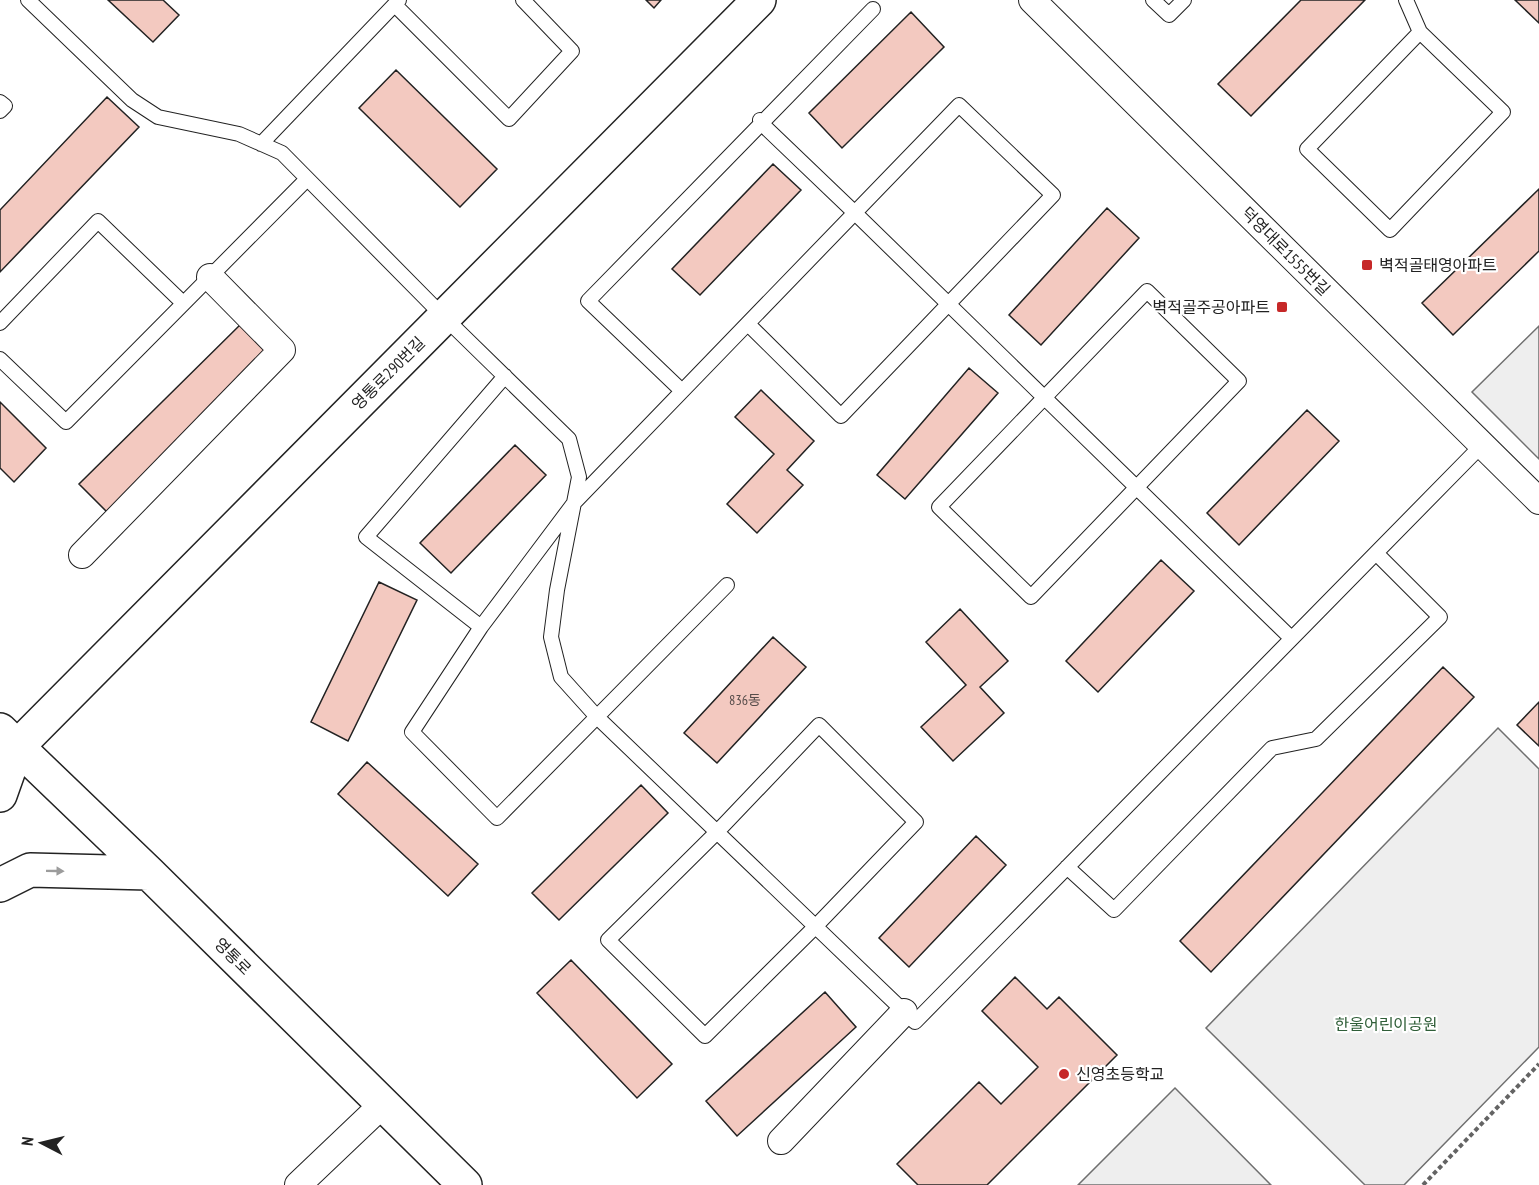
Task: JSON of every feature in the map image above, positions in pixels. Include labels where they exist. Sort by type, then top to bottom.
[{"type":"street","name":"영통로290번길","points":[[8,739],[444,317],[759,0]]},
{"type":"street","name":"덕영대로1555번길","points":[[1032,0],[1539,501]]},
{"type":"street","points":[[82,555],[282,351],[210,277]]},
{"type":"street","points":[[0,795],[8,739]]},
{"type":"street","name":"영통로","points":[[8,739],[149,873],[465,1185]]},
{"type":"street","points":[[0,885],[30,870],[149,873]]},
{"type":"street","points":[[781,1141],[904,1012]]},
{"type":"street","points":[[298,1185],[382,1105]]},
{"type":"lane","points":[[28,0],[132,100],[158,117],[239,134],[282,153],[444,317],[569,439],[579,477],[557,590],[552,637],[561,677],[597,717],[915,1022],[1482,444]]},
{"type":"lane","points":[[261,144],[397,2],[509,119],[572,51],[523,0]]},
{"type":"lane","points":[[1153,0],[1169,15],[1184,0]]},
{"type":"lane","points":[[1406,0],[1420,32],[1503,112],[1390,230],[1307,149],[1420,32]]},
{"type":"lane","points":[[682,391],[588,301],[760,122],[873,9]]},
{"type":"lane","points":[[0,102],[5,106],[0,111]]},
{"type":"lane","points":[[727,585],[497,818],[412,732],[481,627],[574,503],[682,391],[747,324],[855,213],[959,105],[1053,195],[841,416],[747,324]]},
{"type":"lane","points":[[760,122],[1291,638]]},
{"type":"lane","points":[[0,359],[66,422],[307,178]]},
{"type":"lane","points":[[0,323],[98,221],[183,303]]},
{"type":"lane","points":[[1147,291],[1239,381],[1136,487],[1031,597],[939,507],[1147,291]]},
{"type":"lane","points":[[481,627],[366,537],[505,376]]},
{"type":"lane","points":[[1067,867],[1113,910],[1272,748],[1316,739],[1440,617],[1376,552]]},
{"type":"lane","points":[[819,725],[916,822],[815,927],[705,1036],[608,940],[717,832],[819,725]]},
{"type":"path","points":[[1423,1185],[1539,1064]]},
{"type":"green space","points":[[1539,326],[1539,459],[1472,392]]},
{"type":"green space","name":"한울어린이공원","points":[[1498,728],[1539,769],[1539,1047],[1404,1185],[1365,1185],[1206,1028]]},
{"type":"green space","points":[[1175,1088],[1271,1185],[1078,1185]]},
{"type":"building","points":[[108,0],[163,0],[179,15],[153,42]]},
{"type":"building","points":[[646,0],[661,0],[654,8]]},
{"type":"building","points":[[1301,0],[1365,0],[1251,116],[1218,84]]},
{"type":"building","points":[[1515,0],[1539,0],[1539,23]]},
{"type":"building","points":[[911,12],[944,47],[842,148],[809,113]]},
{"type":"building","points":[[396,70],[497,169],[460,207],[359,108]]},
{"type":"building","points":[[107,97],[139,127],[0,272],[0,210]]},
{"type":"building","points":[[773,164],[801,190],[700,295],[672,269]]},
{"type":"building","points":[[1539,189],[1539,251],[1453,335],[1422,303]]},
{"type":"building","points":[[1107,208],[1139,238],[1041,345],[1009,315]]},
{"type":"building","points":[[244,321],[273,351],[109,514],[79,484]]},
{"type":"building","points":[[969,368],[998,393],[905,499],[877,475]]},
{"type":"building","points":[[761,390],[814,441],[787,470],[803,485],[757,533],[727,504],[774,454],[735,417]]},
{"type":"building","points":[[0,402],[46,448],[14,482],[0,468]]},
{"type":"building","points":[[1307,410],[1339,441],[1239,545],[1207,513]]},
{"type":"building","points":[[515,445],[546,475],[451,573],[420,543]]},
{"type":"building","points":[[1161,560],[1194,591],[1098,692],[1066,661]]},
{"type":"building","points":[[379,582],[417,600],[348,741],[311,722]]},
{"type":"building","points":[[960,609],[1008,661],[980,687],[1004,713],[953,761],[921,727],[966,685],[926,642]]},
{"type":"building","points":[[773,637],[806,667],[717,763],[684,733]]},
{"type":"building","points":[[1443,667],[1474,697],[1211,972],[1180,941]]},
{"type":"building","points":[[1539,702],[1539,746],[1517,725]]},
{"type":"building","points":[[367,762],[478,864],[448,896],[338,794]]},
{"type":"building","points":[[641,785],[668,813],[559,920],[532,893]]},
{"type":"building","points":[[976,836],[1006,865],[909,967],[879,938]]},
{"type":"building","points":[[571,960],[672,1064],[637,1098],[537,993]]},
{"type":"building","name":"신영초등학교","points":[[1015,977],[1047,1009],[1059,997],[1117,1055],[987,1185],[918,1185],[897,1164],[979,1082],[1001,1104],[1038,1067],[982,1011]]},
{"type":"building","points":[[825,992],[856,1027],[737,1136],[706,1101]]},
{"type":"place","name":"벽적골태영아파트","points":[[1367,265]]},
{"type":"place","name":"벽적골주공아파트","points":[[1282,307]]},
{"type":"place","name":"신영초등학교","points":[[1064,1074]]}]
